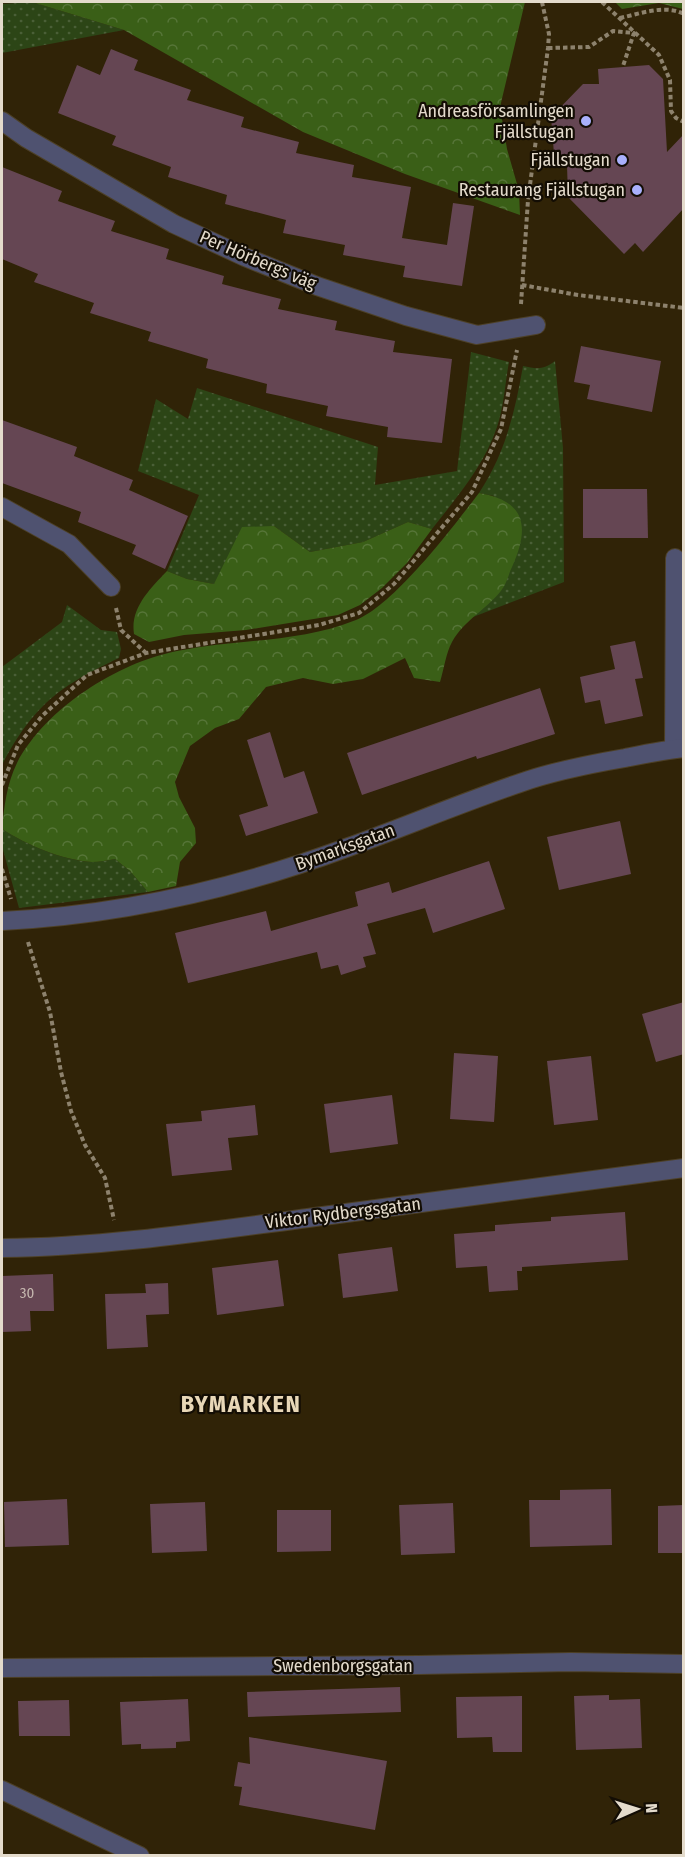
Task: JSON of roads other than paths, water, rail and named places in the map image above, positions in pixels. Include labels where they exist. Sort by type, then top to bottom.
[{"type":"street","name":"Per Hörbergs väg","points":[[2,121],[26,138],[174,224],[307,282],[406,316],[477,334],[528,326]]},
{"type":"street","points":[[2,507],[69,544],[111,587]]},
{"type":"street","points":[[675,558],[679,749]]},
{"type":"street","name":"Bymarksgatan","points":[[11,921],[135,906],[256,878],[344,849],[521,782],[576,767],[679,749]]},
{"type":"street","name":"Viktor Rydbergsgatan","points":[[2,1248],[82,1245],[289,1221],[684,1168]]},
{"type":"street","name":"Swedenborgsgatan","points":[[2,1668],[571,1662],[684,1664]]},
{"type":"street","points":[[2,1790],[140,1856]]},
{"type":"place","name":"Andreasförsamlingen Fjällstugan","points":[[586,121]]},
{"type":"place","name":"Fjällstugan","points":[[622,160]]},
{"type":"place","name":"Restaurang Fjällstugan","points":[[637,190]]},
{"type":"district","name":"BYMARKEN","points":[[241,1404]]}]
